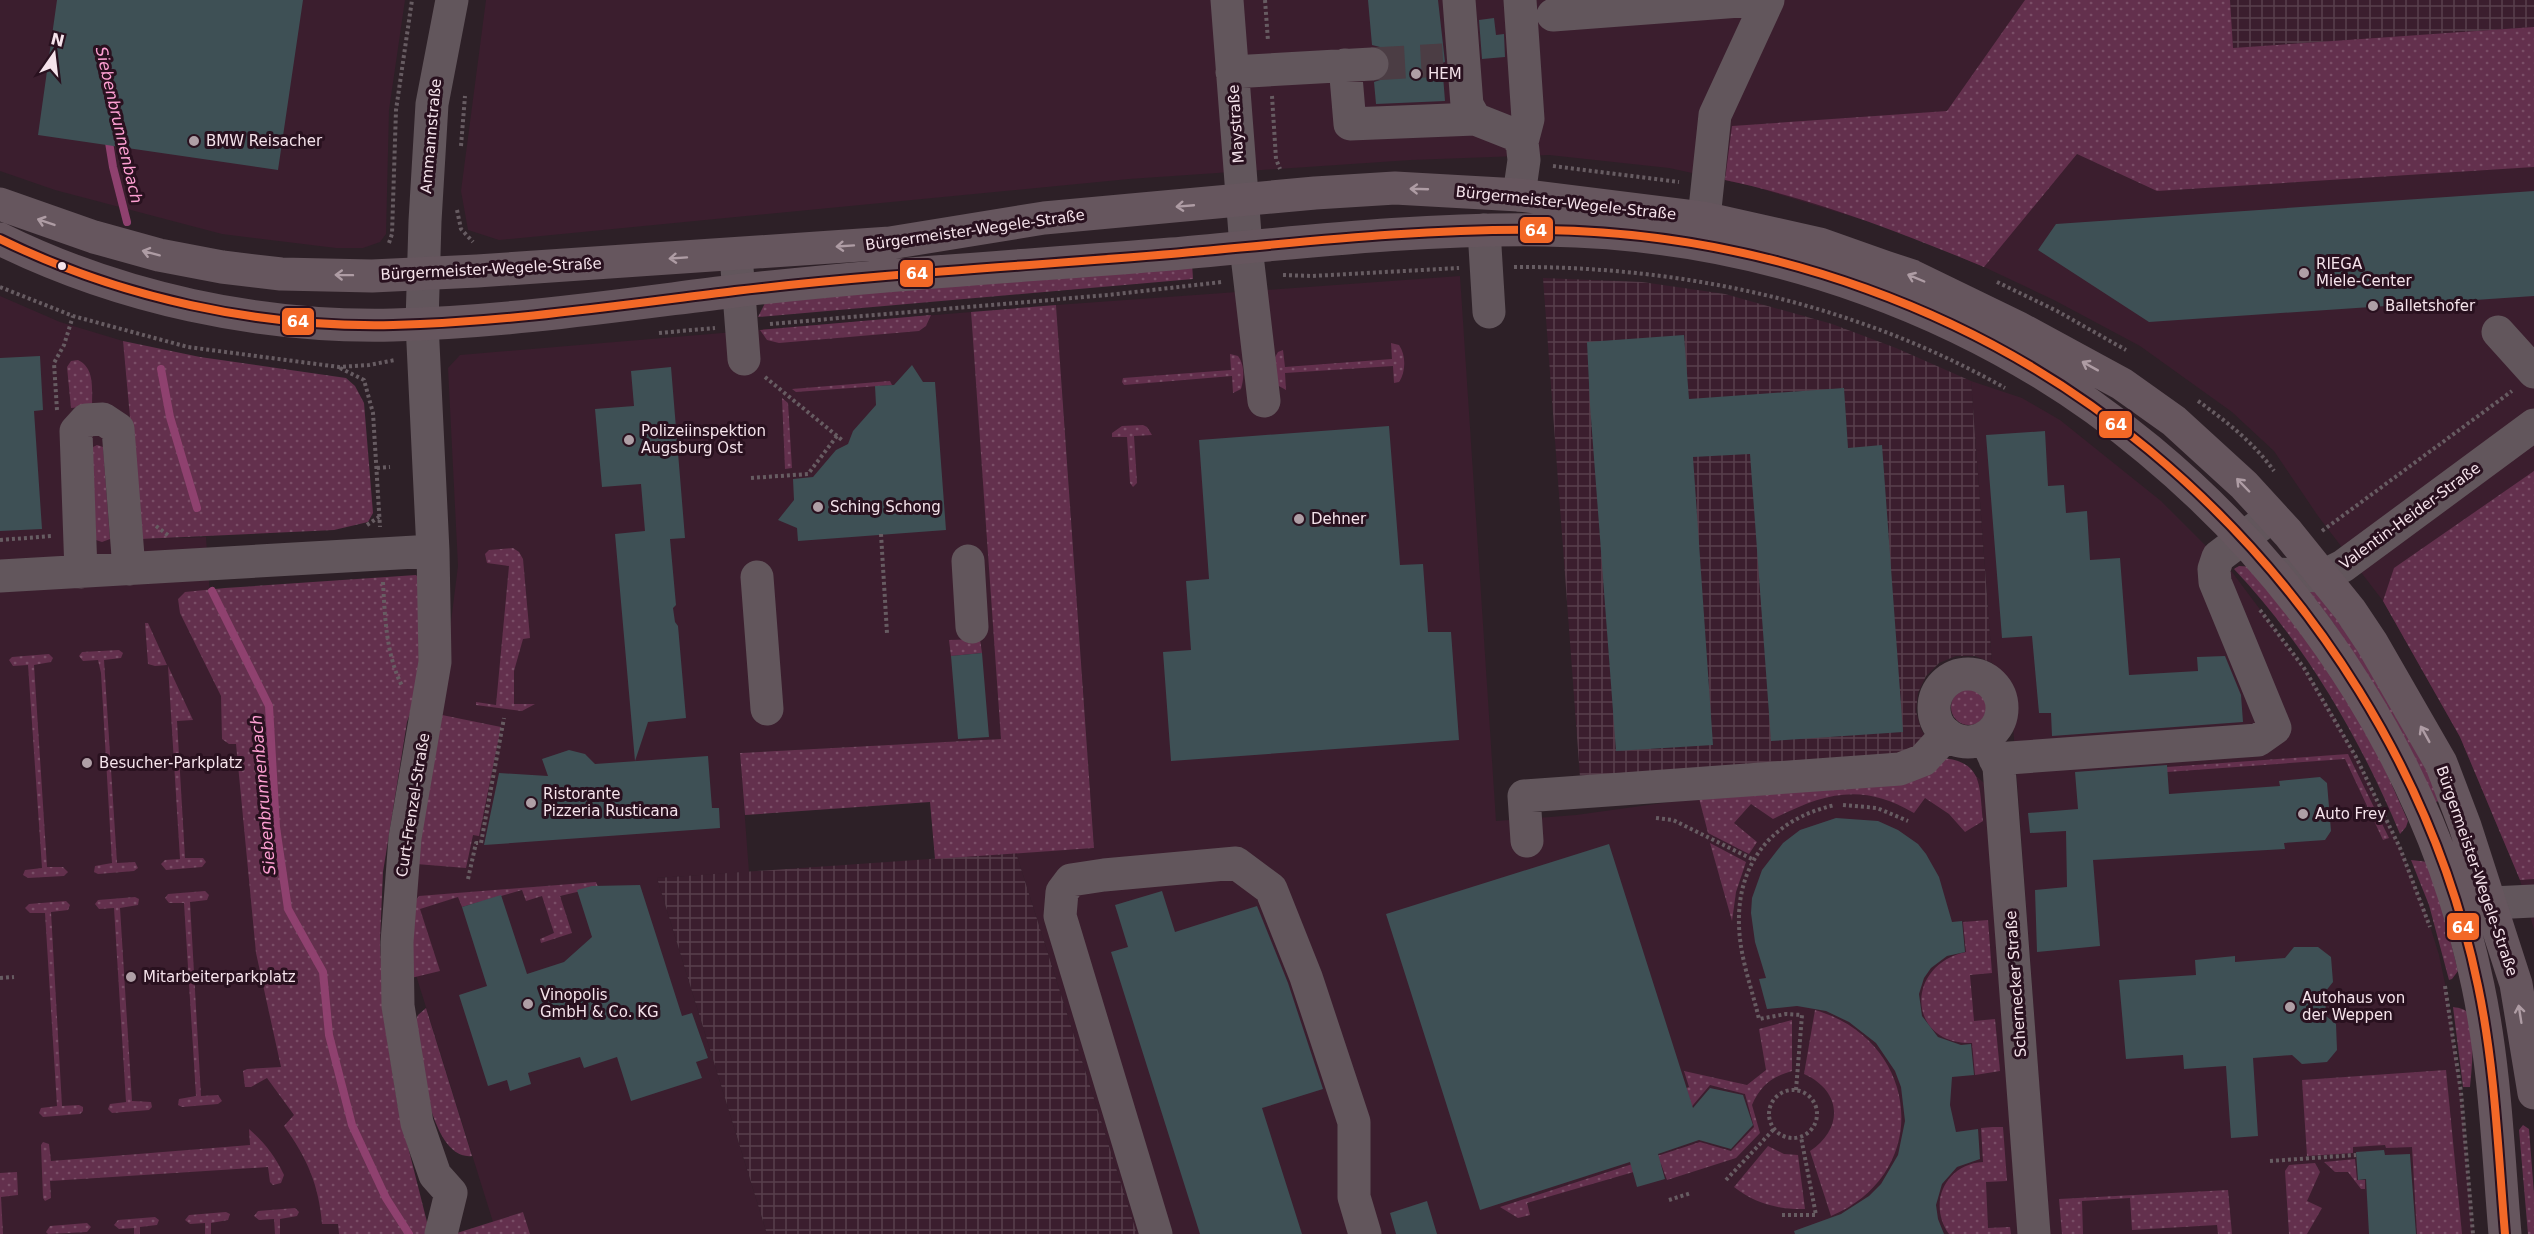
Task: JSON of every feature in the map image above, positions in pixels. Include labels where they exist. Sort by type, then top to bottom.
[{"type":"main road","name":"Bürgermeister-Wegele-Straße","points":[[0,204],[94,237],[159,255],[222,267],[281,274],[372,276],[736,255],[890,243],[1044,218],[1395,188],[1519,195],[1704,218],[1820,244],[1912,276],[2017,327],[2122,384],[2174,421],[2213,454],[2272,516],[2323,576],[2372,643],[2441,763],[2491,903],[2516,984],[2534,1093]]},
{"type":"main road","name":"Bürgermeister-Wegele-Straße","points":[[0,239],[36,257],[144,294],[218,310],[309,321],[378,324],[423,338],[739,291],[1248,262],[1484,230],[1553,230],[1675,241],[1788,264],[1882,294],[2009,353],[2052,378],[2128,433],[2169,466],[2243,539],[2276,574],[2325,637],[2370,710],[2411,788],[2451,887],[2471,956],[2486,1033],[2505,1234]]},
{"type":"street","name":"Ammannstraße","points":[[424,273],[432,104],[452,0]]},
{"type":"street","name":"Maystraße","points":[[1227,0],[1248,262],[1264,401]]},
{"type":"street","points":[[1459,0],[1453,59],[1467,105],[1475,119]]},
{"type":"street","points":[[1519,195],[1524,160],[1522,142],[1528,119],[1520,0]]},
{"type":"street","points":[[1553,15],[1753,0]]},
{"type":"street","points":[[1704,218],[1715,115],[1767,0]]},
{"type":"street","points":[[1232,72],[1358,65],[1350,124],[1475,119],[1513,134],[1522,142]]},
{"type":"street","points":[[1484,230],[1489,312]]},
{"type":"street","points":[[736,255],[744,359]]},
{"type":"street","name":"Curt-Frenzel-Straße","points":[[424,273],[423,338],[433,551],[435,662],[400,877],[397,942],[398,1006],[421,1134],[435,1175],[451,1192],[441,1234]]},
{"type":"street","points":[[2499,332],[2525,380]]},
{"type":"street","points":[[81,572],[76,431],[86,420],[103,419],[118,429],[129,569]]},
{"type":"street","name":"Valentin-Heider-Straße","points":[[2276,574],[2323,576],[2343,566],[2534,425]]},
{"type":"street","points":[[1990,748],[2000,721],[2001,698],[1996,688],[1988,680],[1967,674],[1955,676],[1946,682],[1935,698],[1936,718],[1947,734],[1965,742],[1990,748],[2258,740],[2275,728],[2215,582],[2214,569],[2218,557],[2272,516]]},
{"type":"street","points":[[0,576],[433,551]]},
{"type":"street","points":[[968,561],[972,627]]},
{"type":"street","points":[[757,577],[767,710]]},
{"type":"street","points":[[1527,841],[1524,796],[1900,769],[1923,760],[1947,734]]},
{"type":"street","name":"Schernecker Straße","points":[[1990,748],[1999,767],[2034,1234]]},
{"type":"street","points":[[1156,1234],[1060,916],[1062,892],[1071,880],[1236,862],[1271,889],[1306,977],[1354,1122],[1354,1197],[1365,1234]]},
{"type":"street","points":[[2491,903],[2534,901]]},
{"type":"path","points":[[389,243],[392,234],[396,110],[412,0]]},
{"type":"path","points":[[461,147],[466,90]]},
{"type":"path","points":[[458,203],[461,229],[475,243]]},
{"type":"path","points":[[648,333],[1161,290],[1248,262],[1594,269],[1697,280],[1801,303],[1880,330],[1922,348],[2014,394]]},
{"type":"path","points":[[0,287],[73,316],[188,347],[339,367],[369,366],[423,338]]},
{"type":"path","points":[[73,316],[54,368],[57,414],[76,431]]},
{"type":"path","points":[[744,359],[842,440]]},
{"type":"path","points":[[2319,534],[2525,380]]},
{"type":"path","points":[[751,478],[808,474],[837,436]]},
{"type":"path","points":[[377,468],[390,467]]},
{"type":"path","points":[[881,534],[887,633]]},
{"type":"path","points":[[2258,608],[2304,668],[2356,757],[2400,848],[2432,934]]},
{"type":"path","points":[[468,879],[476,843],[481,843],[504,718]]},
{"type":"path","points":[[1796,1090],[1802,1015],[1786,1014],[1759,1019],[1740,939],[1742,895],[1754,860],[1764,844],[1778,830],[1795,818],[1815,810],[1835,805],[1857,805],[1877,808],[1908,821]]},
{"type":"path","points":[[1646,818],[1673,820],[1754,860]]},
{"type":"path","points":[[0,978],[14,977]]},
{"type":"path","points":[[2445,983],[2461,1092],[2473,1234]]},
{"type":"path","points":[[1796,1090],[1809,1096],[1817,1115],[1812,1128],[1801,1137],[1786,1137],[1774,1129],[1769,1116],[1772,1102],[1782,1092],[1796,1090]]},
{"type":"path","points":[[1726,1180],[1774,1129]]},
{"type":"path","points":[[1782,1215],[1816,1215],[1801,1137]]},
{"type":"path","points":[[2270,1161],[2356,1155]]},
{"type":"path","points":[[1669,1200],[1691,1193]]},
{"type":"shaded area","name":"BMW Reisacher","points":[[0,0],[405,0],[389,110],[386,234],[380,242],[363,248],[336,248],[222,234],[55,190],[0,171]]},
{"type":"shaded area","points":[[486,0],[2534,0],[2534,930],[2520,880],[2460,737],[2383,601],[2318,516],[2274,451],[2232,412],[2140,346],[2054,300],[1984,267],[1893,229],[1752,186],[1669,168],[1549,155],[1411,160],[1129,179],[499,240],[468,230],[461,191]]},
{"type":"shaded area","points":[[2025,0],[2230,0],[2233,48],[2534,27],[2534,167],[2157,191],[2077,154],[1984,267],[1921,241],[1824,207],[1725,180],[1732,126],[1947,111]]},
{"type":"shaded area","points":[[2230,0],[2534,0],[2534,27],[2233,48]]},
{"type":"shaded area","points":[[1192,263],[1193,279],[758,317],[765,303]]},
{"type":"shaded area","points":[[1460,276],[1496,821],[1576,815],[1699,798],[1972,772],[1984,783],[2018,1234],[1137,1234],[1016,853],[1094,848],[1056,305]]},
{"type":"shaded area","points":[[1543,278],[1642,282],[1725,294],[1832,324],[1896,348],[1971,381],[1992,663],[1975,656],[1956,656],[1939,663],[1926,676],[1918,693],[1916,711],[1921,729],[1928,741],[1918,752],[1580,777]]},
{"type":"shaded area","points":[[0,296],[60,322],[123,341],[141,539],[206,537],[211,612],[374,1234],[0,1234]]},
{"type":"shaded area","points":[[1056,305],[1094,848],[935,859],[930,802],[745,815],[740,753],[1001,739],[971,312]]},
{"type":"shaded area","points":[[971,312],[1002,739],[740,753],[749,872],[657,878],[767,1234],[530,1234],[523,1212],[493,1222],[410,956],[410,908],[439,717],[458,566],[448,368],[460,355]]},
{"type":"shaded area","points":[[931,315],[926,326],[919,331],[779,343],[767,340],[760,330]]},
{"type":"shaded area","points":[[123,341],[200,357],[346,378],[355,386],[364,403],[373,513],[368,522],[334,530],[141,539]]},
{"type":"shaded area","points":[[1391,343],[1399,345],[1404,358],[1404,369],[1399,382],[1394,383],[1393,366],[1285,373],[1286,390],[1277,385],[1274,359],[1278,352],[1283,350],[1285,367],[1392,359]]},
{"type":"shaded area","points":[[1230,354],[1238,356],[1243,372],[1241,389],[1233,393],[1232,376],[1124,385],[1122,382],[1123,378],[1231,370]]},
{"type":"shaded area","points":[[78,360],[90,374],[92,406],[71,408],[67,367],[71,361]]},
{"type":"shaded area","points":[[890,381],[892,385],[796,392],[792,389]]},
{"type":"shaded area","points":[[1971,381],[2022,398],[2060,420],[2161,501],[2232,572],[2304,668],[2334,716],[2400,848],[2426,913],[2439,955],[2447,993],[2461,1092],[2473,1234],[2050,1234],[2013,726],[2017,698],[2009,679],[1992,663]]},
{"type":"shaded area","points":[[782,398],[788,403],[792,468],[785,469]]},
{"type":"shaded area","points":[[1143,425],[1152,435],[1134,436],[1137,483],[1133,487],[1130,483],[1127,437],[1112,437],[1112,433],[1122,426]]},
{"type":"shaded area","points":[[97,445],[103,447],[110,539],[102,542],[96,540],[91,448]]},
{"type":"shaded area","points":[[2534,471],[2534,879],[2520,880],[2460,737],[2383,601],[2394,568]]},
{"type":"shaded area","points":[[513,548],[523,559],[530,638],[523,639],[514,671],[514,704],[535,704],[522,711],[476,705],[476,702],[496,705],[509,566],[487,563],[485,554],[489,550]]},
{"type":"shaded area","points":[[2239,566],[2256,567],[2362,718],[2408,821],[2400,834],[2367,763],[2329,694],[2285,629],[2234,569]]},
{"type":"shaded area","points":[[416,575],[424,583],[417,694],[407,722],[383,872],[380,940],[383,1013],[398,1107],[430,1234],[339,1234],[338,1224],[322,1224],[315,1184],[299,1149],[284,1126],[294,1115],[267,1078],[251,1087],[245,1087],[243,1071],[281,1067],[256,953],[236,744],[229,744],[222,739],[221,696],[180,613],[178,599],[185,592]]},
{"type":"shaded area","points":[[2303,583],[2313,584],[2402,714],[2440,801],[2435,802],[2369,678],[2334,624]]},
{"type":"shaded area","points":[[145,623],[148,623],[167,665],[148,664]]},
{"type":"shaded area","points":[[980,639],[982,653],[951,656],[949,640]]},
{"type":"shaded area","points":[[119,650],[123,653],[121,658],[104,660],[117,863],[135,862],[138,868],[134,871],[98,874],[94,872],[95,866],[112,863],[101,673],[98,660],[83,661],[79,656],[82,652]]},
{"type":"shaded area","points":[[49,654],[53,658],[51,662],[34,665],[47,867],[63,867],[68,872],[64,876],[28,878],[23,875],[25,870],[42,868],[28,665],[13,666],[9,660],[12,657]]},
{"type":"shaded area","points":[[168,666],[193,720],[177,721],[185,858],[203,858],[206,862],[202,867],[166,870],[161,864],[165,860],[180,859]]},
{"type":"shaded area","points":[[1969,689],[1982,694],[1987,707],[1982,720],[1969,725],[1956,720],[1951,707],[1956,694]]},
{"type":"shaded area","points":[[442,715],[501,727],[479,836],[473,835],[466,868],[416,864]]},
{"type":"shaded area","points":[[2348,754],[2389,838],[2383,840],[2345,759],[2167,772],[2167,767]]},
{"type":"shaded area","points":[[1943,758],[1966,765],[1977,779],[1983,821],[1965,832],[1949,814],[1925,798],[1914,813],[1877,797],[1860,794],[1843,795],[1809,803],[1773,819],[1751,804],[1734,823],[1757,842],[1749,854],[1708,833],[1699,798]]},
{"type":"shaded area","points":[[1710,843],[1746,862],[1736,892],[1732,921]]},
{"type":"shaded area","points":[[1016,853],[1137,1234],[767,1234],[657,878]]},
{"type":"shaded area","points":[[2411,860],[2428,862],[2436,883],[2458,971],[2449,980],[2429,905]]},
{"type":"shaded area","points":[[596,882],[598,887],[560,896],[572,933],[541,943],[540,939],[554,933],[542,896],[526,901],[522,890],[462,907],[458,897],[420,909],[440,971],[411,978],[410,908],[419,896]]},
{"type":"shaded area","points":[[205,891],[209,895],[207,900],[190,902],[201,1096],[218,1095],[222,1101],[218,1104],[182,1107],[178,1105],[179,1099],[196,1096],[184,903],[169,903],[165,898],[168,894]]},
{"type":"shaded area","points":[[135,897],[139,899],[138,905],[120,908],[132,1101],[151,1102],[152,1107],[149,1110],[112,1113],[108,1109],[110,1104],[126,1102],[114,908],[99,909],[95,904],[98,900]]},
{"type":"shaded area","points":[[66,901],[70,905],[68,910],[51,912],[62,1106],[79,1105],[83,1107],[83,1111],[80,1114],[43,1117],[39,1113],[41,1108],[57,1106],[45,913],[30,913],[25,908],[29,904]]},
{"type":"shaded area","points":[[1988,920],[1992,973],[1970,975],[1974,1021],[1995,1019],[2000,1071],[1975,1075],[1972,1043],[1951,1040],[1935,1031],[1925,1019],[1921,1003],[1924,987],[1932,972],[1946,960],[1966,952],[1963,922]]},
{"type":"shaded area","points":[[2453,1007],[2467,1012],[2471,1023],[2470,1087],[2463,1087]]},
{"type":"shaded area","points":[[426,1008],[472,1156],[458,1153],[446,1142],[429,1103],[414,1024],[418,1015]]},
{"type":"shaded area","points":[[1815,1010],[1850,1026],[1876,1049],[1893,1077],[1901,1108],[1899,1140],[1887,1170],[1864,1196],[1831,1216],[1810,1151],[1829,1132],[1834,1110],[1832,1100],[1826,1090],[1817,1081],[1804,1074]]},
{"type":"shaded area","points":[[1792,1020],[1792,1071],[1773,1079],[1759,1092],[1752,1105],[1760,1133],[1736,1158],[1667,1180],[1661,1164],[1527,1203],[1530,1215],[1518,1218],[1500,1207],[1700,1142],[1731,1151],[1754,1127],[1745,1094],[1710,1085],[1688,1111],[1670,1094],[1689,1087],[1684,1071],[1747,1085],[1766,1070],[1759,1029]]},
{"type":"shaded area","points":[[2446,1070],[2462,1234],[2417,1234],[2412,1147],[2386,1148],[2385,1145],[2353,1147],[2353,1153],[2307,1156],[2302,1080]]},
{"type":"shaded area","points":[[2523,1125],[2529,1129],[2534,1194],[2534,1234],[2528,1234],[2519,1130]]},
{"type":"shaded area","points":[[2003,1127],[2007,1181],[1986,1182],[1988,1228],[2010,1227],[2011,1234],[1949,1234],[1940,1210],[1940,1198],[1944,1187],[1950,1177],[1959,1170],[1970,1164],[1983,1162],[1981,1128]]},
{"type":"shaded area","points":[[249,1129],[277,1162],[284,1175],[281,1183],[273,1185],[270,1182],[268,1167],[50,1181],[51,1198],[45,1201],[43,1198],[41,1145],[43,1142],[49,1144],[51,1161],[250,1145]]},
{"type":"shaded area","points":[[1768,1146],[1784,1154],[1798,1155],[1805,1209],[1767,1204],[1734,1187]]},
{"type":"shaded area","points":[[2355,1159],[2357,1180],[2365,1180],[2365,1189],[2361,1189],[2348,1172],[2335,1172],[2324,1162]]},
{"type":"shaded area","points":[[2315,1163],[2320,1172],[2307,1201],[2322,1208],[2307,1234],[2289,1234],[2285,1171],[2289,1165]]},
{"type":"shaded area","points":[[17,1172],[18,1195],[1,1197],[3,1234],[0,1234],[0,1173]]},
{"type":"shaded area","points":[[2228,1190],[2232,1234],[2218,1234],[2217,1225],[2132,1230],[2130,1198],[2082,1201],[2083,1234],[2062,1234],[2059,1199]]},
{"type":"shaded area","points":[[295,1208],[299,1212],[297,1216],[280,1219],[280,1234],[275,1234],[274,1219],[259,1220],[254,1216],[258,1211]]},
{"type":"shaded area","points":[[226,1212],[230,1214],[228,1220],[211,1223],[211,1234],[205,1234],[205,1223],[190,1224],[185,1220],[189,1215]]},
{"type":"shaded area","points":[[523,1212],[530,1234],[457,1234],[457,1233]]},
{"type":"shaded area","points":[[155,1217],[159,1220],[157,1225],[140,1227],[140,1234],[134,1234],[134,1228],[119,1229],[114,1225],[118,1220]]},
{"type":"shaded area","points":[[87,1223],[91,1227],[87,1232],[48,1234],[46,1232],[50,1226]]},
{"type":"building","points":[[57,0],[303,0],[278,170],[38,135]]},
{"type":"building","points":[[1368,0],[1438,0],[1445,62],[1442,63],[1445,101],[1376,104],[1374,82],[1383,79],[1388,73],[1391,62],[1387,53],[1380,47],[1372,45]]},
{"type":"building","points":[[1494,18],[1496,35],[1504,34],[1505,57],[1482,59],[1479,20]]},
{"type":"building","name":"RIEGA Miele-Center","points":[[2534,191],[2534,296],[2149,322],[2038,250],[2056,224]]},
{"type":"building","points":[[1684,335],[1689,399],[1844,388],[1848,448],[1882,445],[1903,732],[1771,741],[1750,454],[1693,457],[1713,745],[1616,751],[1587,342]]},
{"type":"building","points":[[40,356],[43,410],[34,411],[42,529],[0,531],[0,358]]},
{"type":"building","points":[[912,365],[923,382],[935,382],[946,530],[798,541],[797,528],[778,520],[794,500],[793,479],[813,477],[836,450],[848,444],[853,431],[876,405],[875,386],[894,385]]},
{"type":"building","points":[[671,367],[685,538],[670,539],[676,605],[673,608],[675,622],[678,626],[686,718],[648,722],[635,761],[615,534],[645,531],[641,484],[602,487],[595,409],[634,406],[631,371]]},
{"type":"building","points":[[1389,426],[1400,565],[1423,564],[1428,632],[1451,632],[1459,740],[1171,761],[1163,652],[1191,650],[1186,581],[1209,579],[1199,440]]},
{"type":"building","points":[[2045,431],[2048,486],[2064,485],[2066,513],[2087,511],[2090,560],[2120,558],[2129,675],[2198,671],[2197,657],[2225,656],[2241,695],[2243,722],[2052,736],[2051,713],[2039,713],[2032,636],[2002,638],[1986,435]]},
{"type":"building","points":[[982,653],[989,737],[958,739],[951,656]]},
{"type":"building","points":[[569,750],[585,754],[595,764],[708,756],[712,808],[719,808],[720,828],[484,845],[499,773],[548,776],[542,759]]},
{"type":"building","points":[[2167,765],[2169,794],[2280,786],[2279,781],[2320,777],[2327,783],[2331,831],[2325,840],[2284,843],[2285,849],[2093,860],[2100,946],[2037,952],[2035,890],[2067,887],[2066,831],[2030,833],[2028,813],[2078,809],[2075,772]]},
{"type":"building","points":[[1836,818],[1878,821],[1898,830],[1918,844],[1939,877],[1952,922],[1962,921],[1965,952],[1947,956],[1931,968],[1924,978],[1919,994],[1922,1016],[1938,1037],[1961,1045],[1971,1044],[1974,1075],[1952,1077],[1950,1105],[1956,1132],[1978,1129],[1980,1159],[1957,1167],[1942,1184],[1936,1205],[1944,1234],[1795,1234],[1794,1231],[1841,1214],[1869,1196],[1881,1184],[1898,1155],[1905,1121],[1901,1087],[1895,1071],[1876,1043],[1849,1022],[1826,1011],[1797,1006],[1767,1009],[1759,979],[1766,978],[1755,942],[1751,913],[1752,898],[1762,870],[1783,843],[1800,830]]},
{"type":"building","points":[[1609,844],[1693,1108],[1710,1088],[1743,1095],[1753,1125],[1731,1149],[1699,1140],[1658,1154],[1665,1179],[1637,1187],[1630,1162],[1480,1210],[1386,914]]},
{"type":"building","points":[[640,885],[682,1016],[692,1013],[708,1058],[696,1062],[702,1078],[631,1101],[617,1057],[584,1068],[580,1057],[528,1073],[531,1084],[510,1091],[507,1080],[488,1086],[459,995],[487,986],[462,907],[501,895],[527,974],[564,962],[592,937],[577,890],[592,886]]},
{"type":"building","points":[[1162,891],[1175,932],[1257,906],[1288,983],[1323,1089],[1262,1108],[1302,1234],[1200,1234],[1111,952],[1128,947],[1115,905]]},
{"type":"building","points":[[2294,947],[2318,947],[2331,957],[2333,982],[2325,992],[2326,1016],[2336,1024],[2337,1050],[2327,1062],[2302,1064],[2292,1055],[2253,1058],[2258,1136],[2231,1138],[2226,1066],[2184,1069],[2183,1055],[2126,1059],[2119,980],[2196,975],[2195,960],[2235,956],[2235,962],[2285,958]]},
{"type":"building","points":[[2384,1150],[2385,1155],[2410,1154],[2416,1234],[2369,1234],[2366,1179],[2358,1180],[2356,1152]]},
{"type":"building","points":[[1427,1201],[1437,1234],[1396,1234],[1390,1213]]},
{"type":"waterway","name":"Siebenbrunnenbach","points":[[108,136],[113,167],[127,222]]},
{"type":"waterway","name":"Siebenbrunnenbach","points":[[161,369],[170,417],[197,508]]},
{"type":"waterway","name":"Siebenbrunnenbach","points":[[212,591],[269,706],[276,827],[288,909],[323,972],[329,1035],[352,1125],[386,1198],[409,1234]]},
{"type":"tunnel","points":[[1372,64],[1443,60]]},
{"type":"transit line","name":"64","points":[[0,239],[93,278],[142,293],[241,315],[343,325],[393,325],[479,320],[844,280],[1451,231],[1545,230],[1627,235],[1708,246],[1788,264],[1866,289],[1942,320],[2014,357],[2084,400],[2149,450],[2208,504],[2264,562],[2314,624],[2359,691],[2398,760],[2432,833],[2458,909],[2484,1017],[2495,1109],[2505,1234]]},
{"type":"place","name":"HEM","points":[[1416,74]]},
{"type":"place","name":"BMW Reisacher","points":[[194,141]]},
{"type":"place","name":"RIEGA Miele-Center","points":[[2304,273]]},
{"type":"place","name":"Balletshofer","points":[[2373,306]]},
{"type":"place","name":"Polizeiinspektion Augsburg Ost","points":[[629,440]]},
{"type":"place","name":"Sching Schong","points":[[818,507]]},
{"type":"place","name":"Dehner","points":[[1299,519]]},
{"type":"place","name":"Besucher-Parkplatz","points":[[87,763]]},
{"type":"place","name":"Ristorante Pizzeria Rusticana","points":[[531,803]]},
{"type":"place","name":"Auto Frey","points":[[2303,814]]},
{"type":"place","name":"Mitarbeiterparkplatz","points":[[131,977]]},
{"type":"place","name":"Vinopolis GmbH & Co. KG","points":[[528,1004]]},
{"type":"place","name":"Autohaus von der Weppen","points":[[2290,1007]]}]
